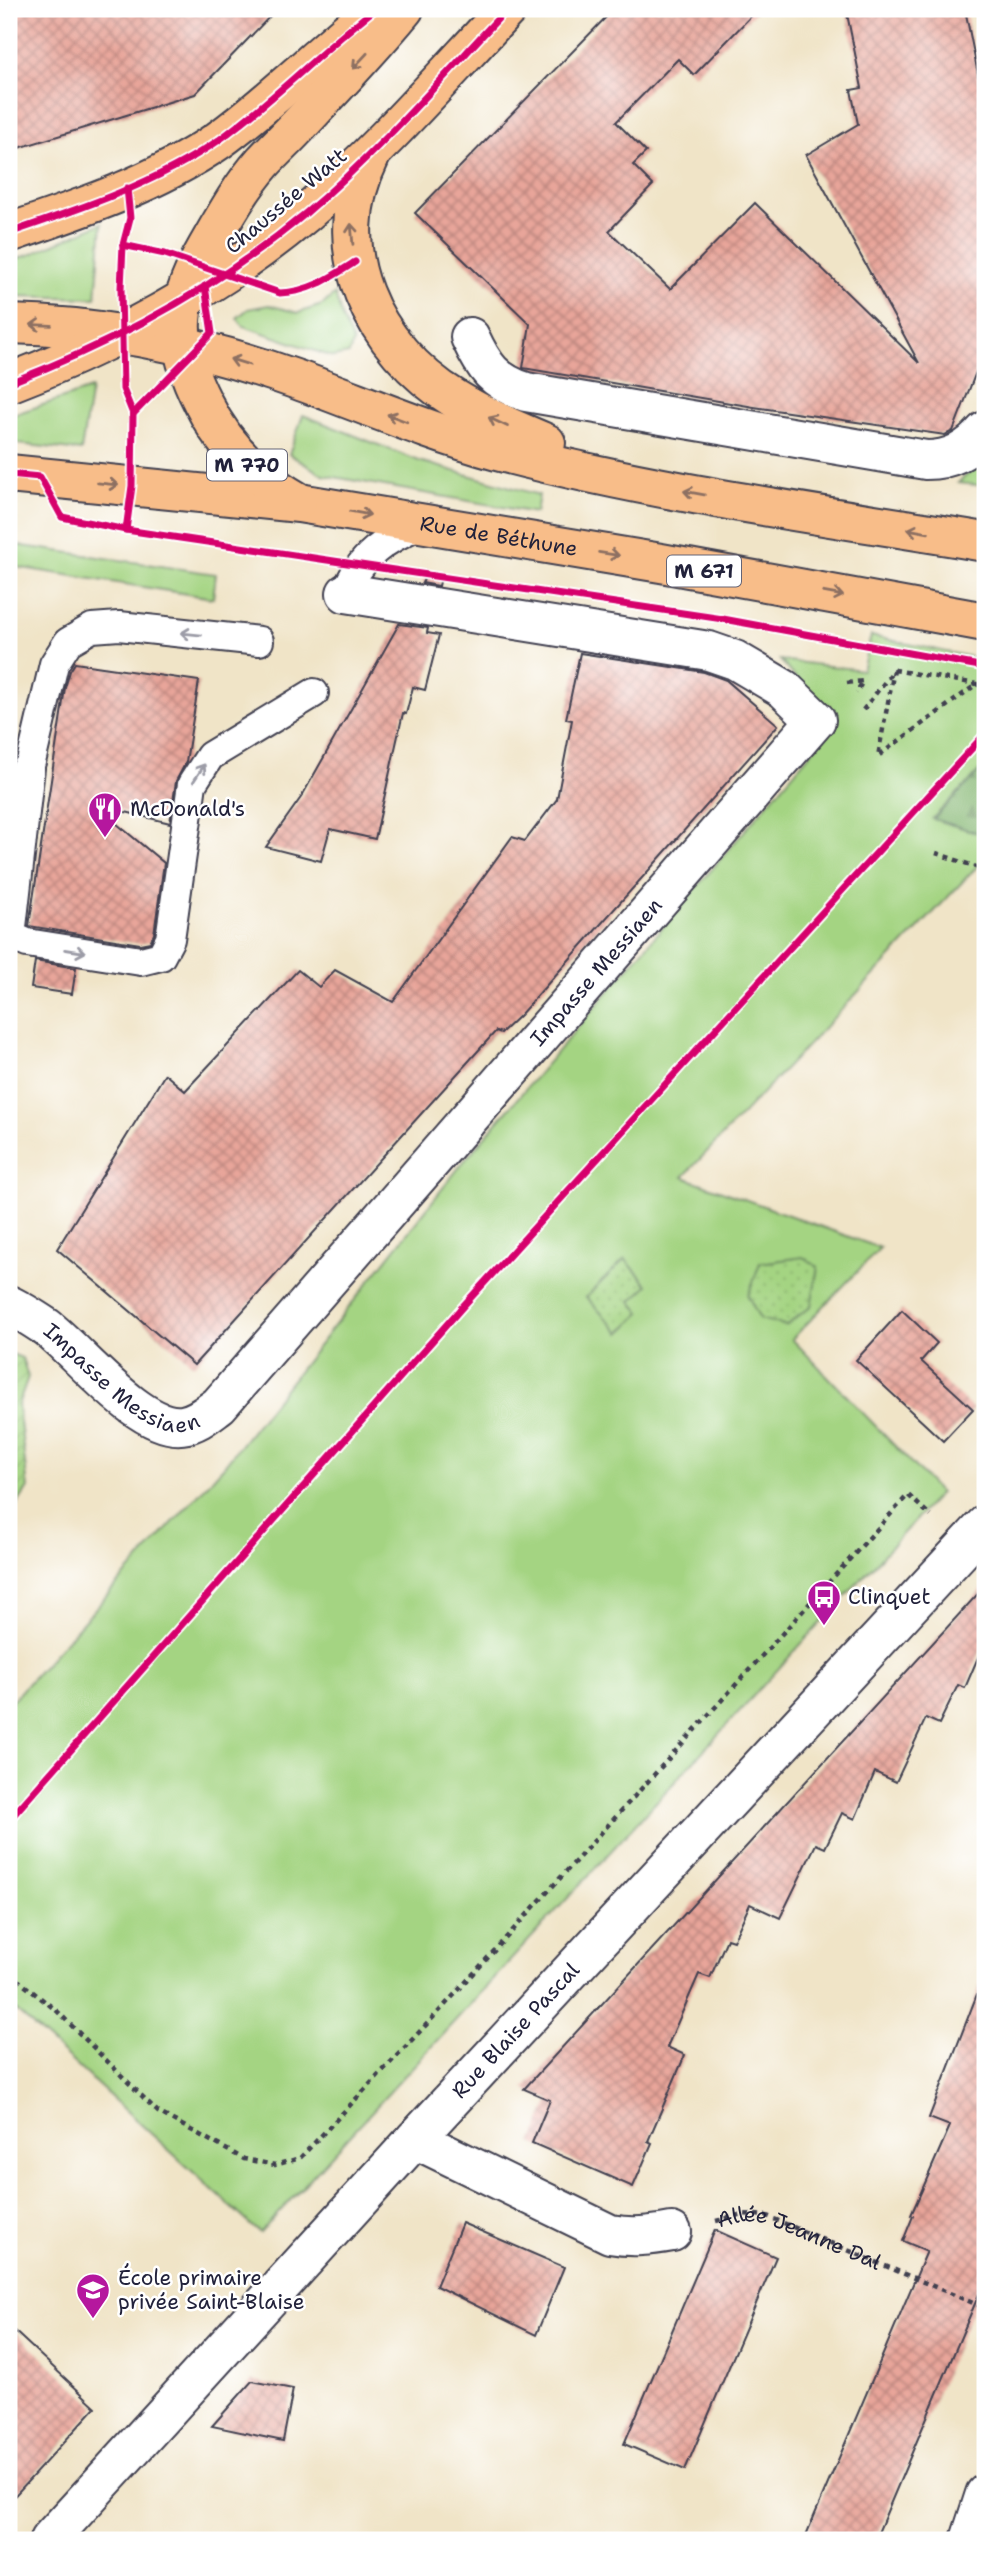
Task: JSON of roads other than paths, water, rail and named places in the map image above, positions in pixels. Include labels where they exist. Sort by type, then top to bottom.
[{"type":"main road","points":[[9,233],[63,215],[127,188],[176,165],[217,141],[256,112],[375,9]]},
{"type":"main road","name":"Chaussée Watt","points":[[299,503],[270,486],[240,459],[218,430],[194,385],[183,346],[182,313],[185,298],[197,265],[243,189],[263,162],[367,54],[404,9]]},
{"type":"main road","name":"Chaussée Watt","points":[[9,383],[122,335],[224,274],[307,212],[374,149],[507,9]]},
{"type":"main road","points":[[374,149],[361,175],[351,221],[358,279],[373,313],[390,340],[415,368],[453,398],[500,424],[652,486]]},
{"type":"main road","points":[[9,324],[50,325],[183,346],[296,379],[463,441],[652,486],[985,542]]},
{"type":"main road","name":"Rue de Béthune","points":[[9,474],[299,503],[662,563],[985,622]]},
{"type":"street","points":[[470,337],[479,355],[498,379],[526,392],[926,460],[939,460],[975,441]]},
{"type":"street","name":"Impasse Messiaen","points":[[9,1305],[47,1328],[136,1409],[163,1424],[182,1425],[199,1420],[219,1405],[816,720],[785,689],[734,660],[709,650],[346,593]]},
{"type":"street","name":"Rue Blaise Pascal","points":[[50,2540],[415,2139],[975,1536]]},
{"type":"street","points":[[415,2139],[610,2234],[645,2237],[672,2232]]},
{"type":"street","points":[[970,2540],[985,2494]]},
{"type":"lane","points":[[346,593],[352,576],[373,550],[384,541],[421,523]]},
{"type":"lane","points":[[259,641],[119,626],[92,628],[68,642],[54,664],[31,762],[10,935],[27,943],[141,961],[161,956],[170,939],[192,784],[210,756],[314,693]]},
{"type":"lane","points":[[9,795],[31,762]]},
{"type":"place","name":"McDonald's","points":[[105,839]]},
{"type":"place","name":"Clinquet","points":[[824,1627]]},
{"type":"place","name":"École primaire privée Saint-Blaise","points":[[93,2320]]}]
